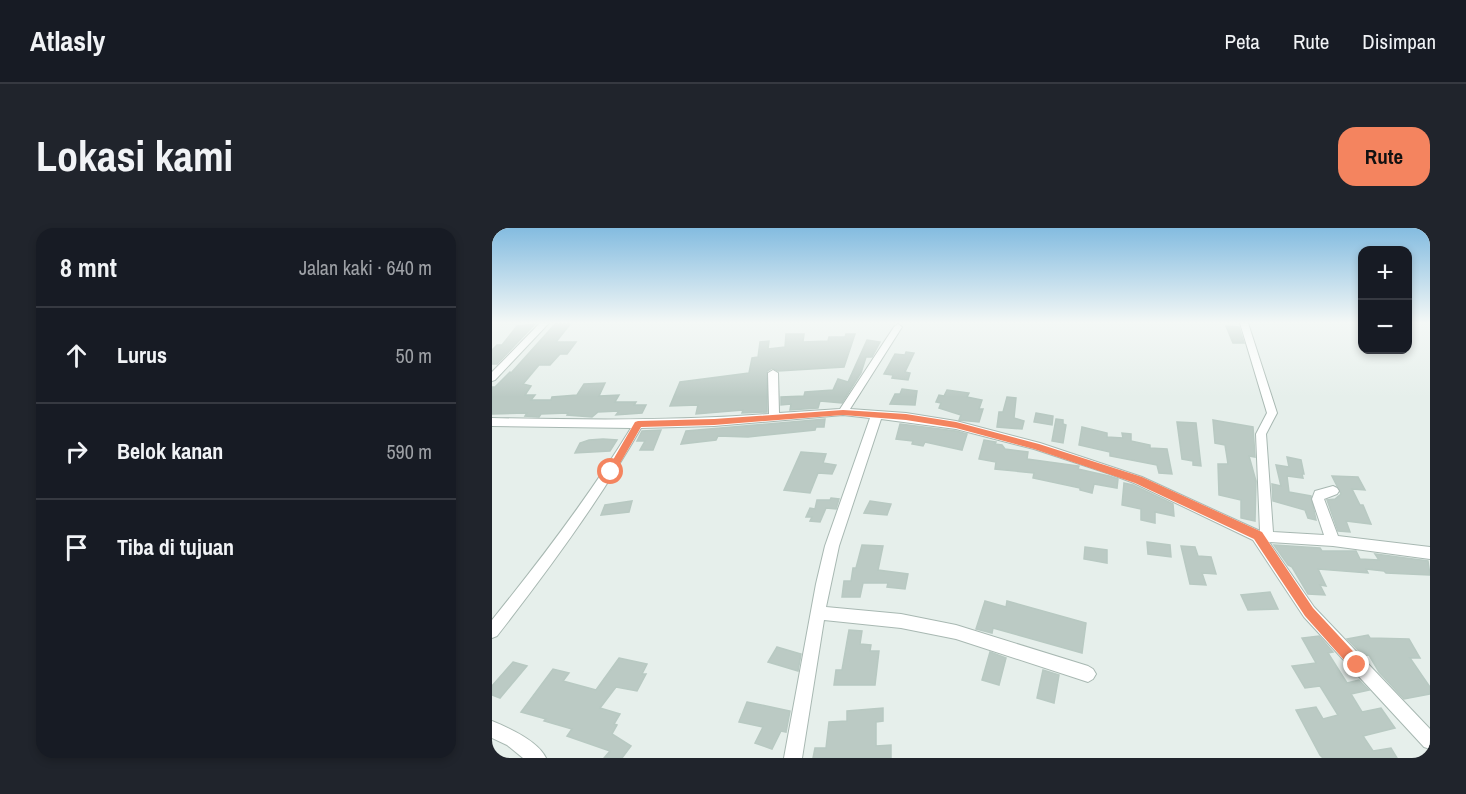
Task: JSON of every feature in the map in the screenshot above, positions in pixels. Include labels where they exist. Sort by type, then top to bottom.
[{"type":"street","points":[[492,378],[521,348]]},
{"type":"street","points":[[843,412],[885,348]]},
{"type":"street","points":[[1252,348],[1272,413],[1261,434],[1263,535],[1309,612],[1430,741]]},
{"type":"street","points":[[773,373],[774,417]]},
{"type":"street","points":[[492,422],[638,424],[843,412],[877,414],[956,425],[1047,450],[1138,480],[1263,535],[1430,553]]},
{"type":"street","points":[[793,758],[832,546],[877,414]]},
{"type":"street","points":[[492,631],[556,551],[611,472],[638,424]]},
{"type":"street","points":[[1333,491],[1319,494],[1318,499],[1333,541]]},
{"type":"street","points":[[818,613],[901,621],[956,632],[1088,674]]},
{"type":"street","points":[[492,729],[513,739],[537,758]]},
{"type":"building","points":[[494,348],[512,348],[497,364],[492,364],[492,350]]},
{"type":"building","points":[[534,348],[572,348],[567,354],[560,354],[550,365],[539,365],[523,384],[531,386],[525,395],[535,395],[531,400],[551,400],[552,397],[577,395],[584,384],[605,383],[599,396],[619,395],[615,402],[636,402],[634,405],[646,405],[642,413],[616,415],[619,411],[598,412],[592,417],[567,415],[568,413],[541,414],[539,417],[525,416],[527,413],[492,414],[492,387],[511,373]]},
{"type":"building","points":[[759,348],[850,348],[844,367],[778,371],[772,368],[767,371],[767,412],[742,413],[743,410],[696,414],[698,405],[670,406],[680,382],[749,373],[752,358],[758,357]]},
{"type":"building","points":[[864,348],[877,348],[872,357],[866,357],[861,373],[842,403],[820,401],[818,408],[790,410],[791,404],[781,405],[781,397],[804,396],[805,392],[833,390],[838,379],[848,382]]},
{"type":"building","points":[[906,352],[914,353],[905,372],[910,373],[908,380],[892,378],[893,375],[884,374],[895,354],[905,355]]},
{"type":"building","points":[[902,389],[917,391],[915,405],[890,404],[895,394],[900,394]]},
{"type":"building","points":[[947,390],[969,393],[967,397],[982,400],[979,409],[983,409],[979,422],[959,420],[961,415],[939,408],[941,403],[936,402],[939,395],[944,396]]},
{"type":"building","points":[[1007,397],[1016,398],[1014,418],[1024,421],[1022,429],[997,427],[999,412],[1003,412]]},
{"type":"building","points":[[1036,413],[1053,416],[1052,425],[1034,422]]},
{"type":"building","points":[[825,419],[824,427],[816,427],[815,430],[748,437],[718,436],[716,440],[681,444],[686,431]]},
{"type":"building","points":[[1056,419],[1063,420],[1063,424],[1066,425],[1063,443],[1052,441]]},
{"type":"building","points":[[1213,420],[1253,427],[1255,457],[1249,456],[1256,481],[1255,521],[1241,518],[1241,500],[1219,495],[1218,464],[1228,464],[1225,445],[1215,443]]},
{"type":"building","points":[[1177,422],[1196,423],[1201,466],[1193,465],[1193,461],[1182,459]]},
{"type":"building","points":[[900,424],[967,434],[962,450],[925,442],[923,446],[912,444],[913,441],[896,439]]},
{"type":"building","points":[[1082,427],[1107,433],[1107,437],[1123,438],[1122,433],[1131,434],[1131,441],[1150,445],[1150,448],[1167,449],[1172,474],[1159,473],[1157,465],[1110,456],[1110,452],[1079,445]]},
{"type":"building","points":[[661,430],[653,450],[640,450],[645,441],[637,441],[642,431]]},
{"type":"building","points":[[589,440],[617,440],[610,451],[575,453],[580,443]]},
{"type":"building","points":[[984,440],[996,442],[995,444],[1002,445],[1005,449],[1028,452],[1027,459],[1079,466],[1078,469],[1118,479],[1117,488],[1094,484],[1092,493],[1080,490],[1080,488],[1033,478],[1034,473],[995,469],[996,462],[979,459]]},
{"type":"building","points":[[801,452],[826,454],[823,463],[836,465],[832,474],[818,473],[810,493],[784,490]]},
{"type":"building","points":[[1287,457],[1301,460],[1304,474],[1302,474],[1303,478],[1287,476],[1289,492],[1311,496],[1316,520],[1308,518],[1305,510],[1273,501],[1272,484],[1281,486],[1276,465],[1289,467]]},
{"type":"building","points":[[1332,476],[1358,477],[1365,490],[1352,489],[1360,505],[1363,505],[1371,524],[1346,521],[1350,532],[1338,531],[1327,500],[1335,499],[1341,494]]},
{"type":"building","points":[[1124,483],[1173,504],[1174,516],[1155,512],[1155,523],[1141,520],[1141,509],[1122,505]]},
{"type":"building","points":[[831,498],[839,499],[836,509],[826,508],[820,522],[810,521],[812,517],[806,517],[810,508],[815,509],[817,500],[830,500]]},
{"type":"building","points":[[632,501],[629,512],[601,515],[605,505]]},
{"type":"building","points":[[870,501],[891,504],[887,515],[864,513]]},
{"type":"building","points":[[1147,542],[1170,545],[1171,557],[1148,554]]},
{"type":"building","points":[[862,545],[883,546],[878,570],[908,574],[905,589],[887,587],[888,583],[863,583],[860,597],[842,597],[844,581],[851,581],[853,568],[856,568]]},
{"type":"building","points":[[1274,545],[1320,548],[1322,551],[1356,551],[1360,559],[1379,560],[1375,554],[1428,561],[1430,575],[1386,573],[1366,569],[1368,573],[1318,569],[1326,586],[1320,585],[1325,595],[1308,594],[1292,567],[1288,565]]},
{"type":"building","points":[[1181,546],[1195,547],[1198,556],[1211,557],[1216,574],[1202,573],[1206,585],[1190,584]]},
{"type":"building","points":[[1085,547],[1107,550],[1107,563],[1084,559]]},
{"type":"building","points":[[1270,592],[1278,609],[1248,610],[1241,595]]},
{"type":"building","points":[[985,601],[1006,607],[1007,601],[1086,623],[1082,653],[993,628],[992,633],[976,629]]},
{"type":"building","points":[[849,630],[862,631],[860,644],[871,645],[870,651],[879,651],[875,685],[834,685],[836,670],[842,670]]},
{"type":"building","points":[[1368,635],[1370,638],[1409,639],[1420,658],[1410,658],[1430,687],[1430,694],[1404,699],[1379,672],[1369,655],[1364,656],[1347,639]]},
{"type":"building","points":[[1319,636],[1333,652],[1328,653],[1347,683],[1359,680],[1369,690],[1351,694],[1362,712],[1381,708],[1395,728],[1363,736],[1373,751],[1391,748],[1397,758],[1323,758],[1320,755],[1296,710],[1316,707],[1323,719],[1338,715],[1320,686],[1305,688],[1292,666],[1316,663],[1302,638]]},
{"type":"building","points":[[777,647],[801,654],[798,671],[768,662]]},
{"type":"building","points":[[990,652],[1006,658],[999,685],[982,680]]},
{"type":"building","points":[[619,658],[647,664],[642,674],[646,674],[637,691],[616,687],[600,708],[620,714],[614,724],[617,725],[612,734],[631,746],[622,758],[604,758],[610,751],[567,736],[572,729],[521,712],[553,669],[569,673],[563,681],[596,690]]},
{"type":"building","points":[[513,662],[527,666],[500,698],[492,695],[492,686]]},
{"type":"building","points":[[1043,670],[1059,675],[1054,703],[1037,698]]},
{"type":"building","points":[[747,702],[790,711],[786,732],[781,731],[772,749],[755,743],[763,727],[739,722]]},
{"type":"building","points":[[883,708],[883,721],[876,722],[876,746],[891,745],[891,758],[813,758],[815,748],[826,748],[829,722],[847,721],[847,711]]},
{"type":"route","points":[[611,472],[638,424],[714,422],[843,412],[906,417],[956,425],[1036,446],[1114,471],[1258,536],[1309,612],[1357,665]]}]
